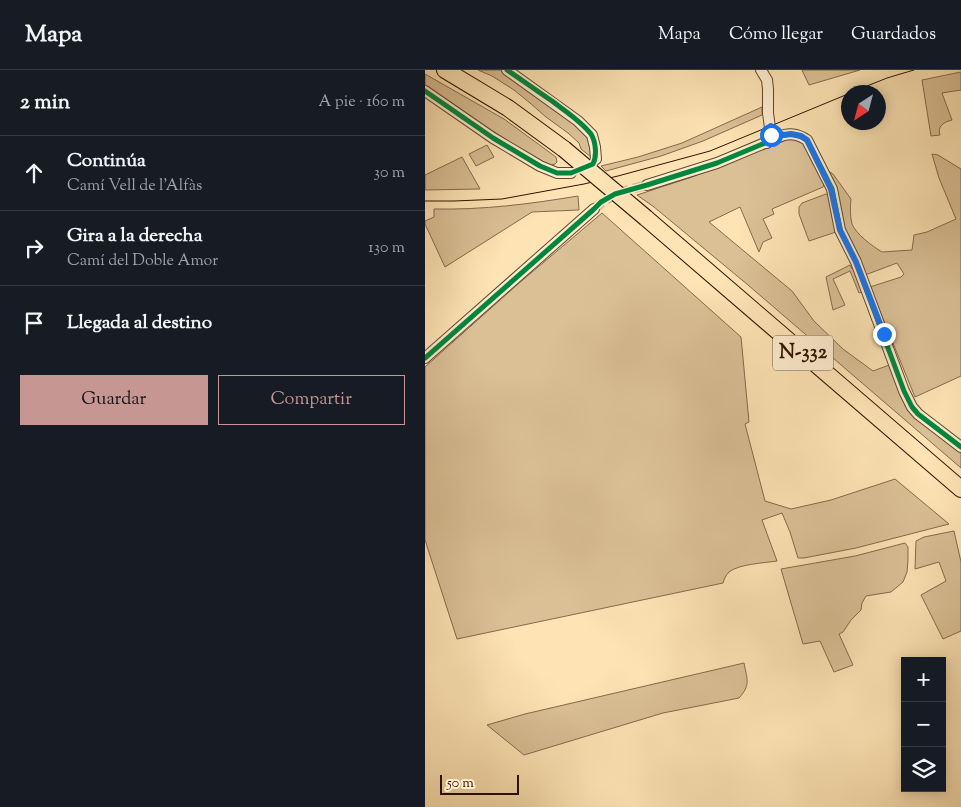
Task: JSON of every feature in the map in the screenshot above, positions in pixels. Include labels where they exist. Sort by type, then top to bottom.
[{"type":"highway","name":"N-332","points":[[445,70],[509,108],[564,149],[961,489]]},
{"type":"street","points":[[507,70],[578,121],[592,135],[596,159]]},
{"type":"street","points":[[761,70],[767,80],[768,113],[771,126],[771,135],[767,143]]},
{"type":"street","points":[[425,91],[493,138],[540,166],[557,173],[571,173]]},
{"type":"street","points":[[771,126],[776,132],[784,135]]},
{"type":"street","points":[[647,185],[717,163],[784,135],[801,136],[807,140],[831,189],[840,230],[856,262],[904,391],[912,407],[918,414],[961,447]]},
{"type":"street","points":[[425,358],[594,209]]},
{"type":"shaded area","points":[[478,70],[502,70],[585,132],[590,142],[591,157],[581,149],[579,143],[568,133],[514,90],[492,76]]},
{"type":"shaded area","points":[[802,70],[860,70],[809,85]]},
{"type":"shaded area","points":[[961,72],[961,90],[942,93],[952,120],[942,125],[939,129],[940,135],[931,136],[922,80]]},
{"type":"shaded area","points":[[425,74],[504,119],[556,157],[557,162],[549,166],[476,121],[425,85]]},
{"type":"shaded area","points":[[762,107],[762,115],[703,141],[661,156],[606,171],[601,166],[682,143]]},
{"type":"shaded area","points":[[788,139],[803,142],[825,183],[823,187],[772,209],[774,214],[763,219],[772,238],[763,242],[759,252],[740,207],[709,222],[792,291],[814,321],[843,349],[873,371],[892,364],[930,428],[961,453],[961,468],[748,285],[637,195],[692,177]]},
{"type":"shaded area","points":[[487,145],[494,157],[476,166],[469,154]]},
{"type":"shaded area","points":[[932,154],[938,155],[961,169],[961,376],[915,397],[870,287],[901,277],[904,274],[897,263],[865,275],[843,230],[827,170],[833,174],[851,199],[850,212],[852,224],[861,236],[882,252],[912,250],[914,235],[927,232],[956,219],[939,178]]},
{"type":"shaded area","points":[[462,157],[480,189],[425,190],[425,175]]},
{"type":"shaded area","points":[[826,194],[830,196],[836,232],[809,241],[799,214],[799,207],[802,203]]},
{"type":"shaded area","points":[[578,196],[579,210],[532,212],[445,267],[425,224],[425,221],[434,217],[434,209],[506,206]]},
{"type":"shaded area","points":[[602,213],[741,337],[749,422],[745,424],[765,501],[791,509],[831,500],[895,479],[949,524],[856,548],[798,558],[782,513],[762,520],[777,561],[733,569],[727,574],[723,583],[457,639],[425,540],[425,367],[518,284]]},
{"type":"shaded area","points":[[850,265],[852,269],[856,267],[864,291],[859,293],[850,271],[833,279],[845,305],[833,310],[826,277]]},
{"type":"shaded area","points":[[954,531],[961,562],[961,631],[943,639],[921,595],[946,581],[939,562],[915,569],[916,541],[924,537]]},
{"type":"shaded area","points":[[905,543],[908,547],[908,560],[907,572],[903,582],[891,592],[866,596],[861,610],[843,632],[839,634],[853,665],[834,672],[820,641],[803,644],[781,569],[855,556]]},
{"type":"shaded area","points":[[744,663],[747,685],[739,698],[663,713],[524,755],[487,725],[525,714]]},
{"type":"tunnel","points":[[594,209],[613,196],[647,185]]},
{"type":"tram line","points":[[870,85],[914,70]]},
{"type":"tram line","points":[[425,201],[502,199],[618,176],[710,151],[841,97]]},
{"type":"cycle path","points":[[425,91],[493,138],[540,166],[557,173],[571,173],[593,164],[595,145],[593,137],[587,129],[578,120],[507,70]]},
{"type":"cycle path","points":[[425,358],[601,202],[615,194],[717,163],[784,135],[793,134],[807,140],[832,189],[840,230],[856,262],[904,391],[912,407],[918,414],[961,447]]},
{"type":"route","points":[[771,135],[771,126],[776,132],[784,135],[801,136],[807,140],[831,189],[840,230],[856,262],[884,334]]}]
